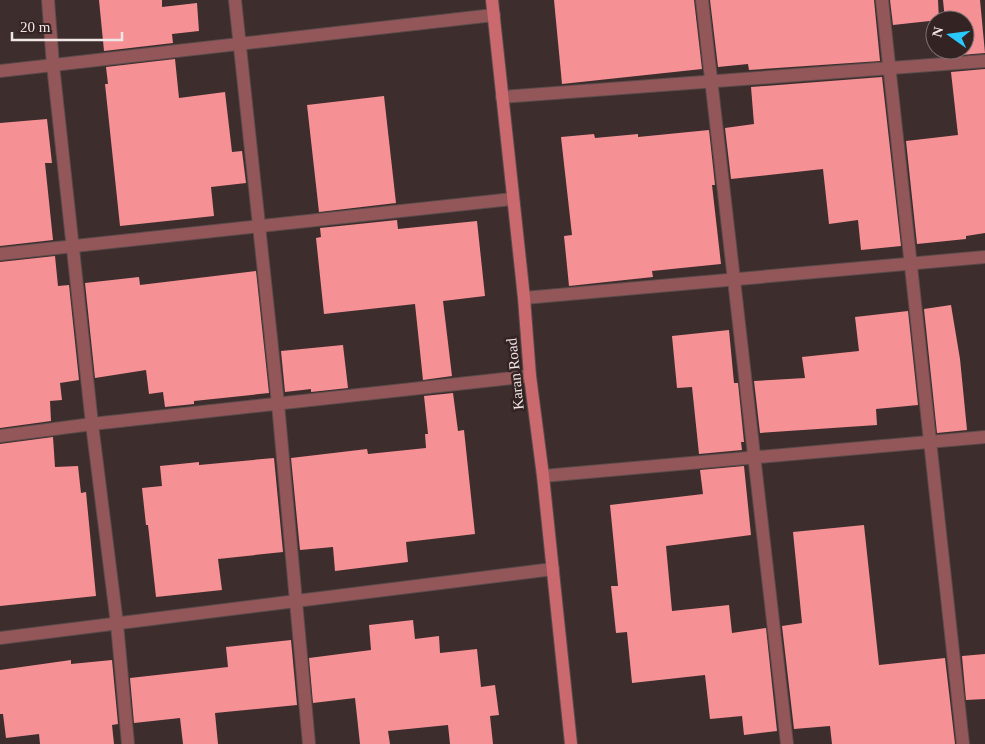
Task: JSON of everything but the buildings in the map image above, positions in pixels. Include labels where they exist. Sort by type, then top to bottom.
[{"type":"street","points":[[48,0],[53,65],[92,424],[117,624],[128,744]]},
{"type":"street","points":[[235,0],[278,404],[310,744]]},
{"type":"street","name":"Karan Road","points":[[492,0],[524,298],[530,376],[571,744]]},
{"type":"street","points":[[702,0],[787,744]]},
{"type":"street","points":[[882,0],[963,744]]},
{"type":"street","points":[[0,71],[494,15]]},
{"type":"street","points":[[502,97],[985,61]]},
{"type":"street","points":[[0,254],[513,199]]},
{"type":"street","points":[[524,298],[985,257]]},
{"type":"street","points":[[0,436],[92,424],[530,376]]},
{"type":"street","points":[[542,476],[985,437]]},
{"type":"street","points":[[0,638],[552,569]]}]
